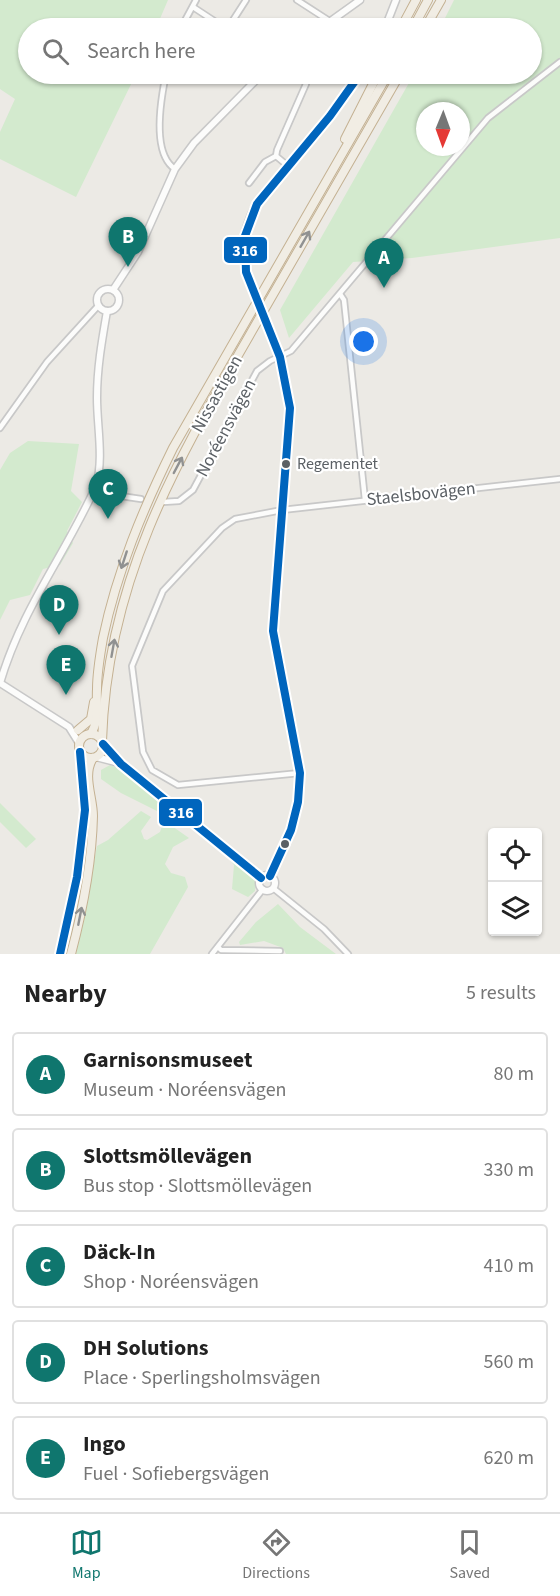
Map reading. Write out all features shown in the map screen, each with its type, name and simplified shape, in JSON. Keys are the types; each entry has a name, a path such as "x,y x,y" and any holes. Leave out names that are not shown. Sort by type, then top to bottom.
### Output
{"highway":[{"path":"406,18 416,0"},
{"path":"418,18 428,0"},
{"path":"431,18 441,0"},
{"path":"332,171 373,84"},
{"path":"332,171 382,84"},
{"name":"Nissastigen","path":"103,743 110,662 120,613 137,553 154,511 216,394 394,84"},
{"name":"Nissastigen","path":"90,734 98,717 97,692 103,638 131,539 153,489 332,171"},
{"path":"78,730 91,719 97,692"},
{"path":"60,954 77,877 84,820 85,797 80,747 90,734 103,743 102,752 94,758 87,771 93,807 91,849 71,954"},
{"path":"80,747 86,757 94,758"}],"street":[{"path":"187,18 196,0"},
{"path":"233,18 246,0"},
{"path":"336,18 360,0"},
{"path":"389,18 396,0"},
{"path":"301,1 325,18"},
{"path":"193,7 210,18"},
{"name":"Noréensvägen","path":"542,77 560,63"},
{"path":"164,84 160,136 165,160 175,169"},
{"path":"113,290 138,252 175,169 194,143 252,84"},
{"path":"249,183 265,162 276,156 289,119 306,84"},
{"path":"270,876 285,844 298,802 300,773 273,631 290,408 280,357 250,284 244,258 247,223 257,204 330,116 353,84"},
{"name":"Noréensvägen","path":"163,501 179,501 192,490 253,377 263,365 291,351 488,118 533,84"},
{"path":"276,156 288,166"},
{"path":"90,734 69,728 0,683 16,636 36,593 94,492 100,470 97,397 99,356 107,311 118,304 118,296 113,290 106,289 99,292 96,299 98,306 107,311"},
{"path":"340,294 344,300 365,500"},
{"path":"0,428 47,363 98,306"},
{"name":"Staelsbovägen","path":"300,773 178,785 152,770 143,752 132,666 163,591 222,528 235,519 282,510 560,478"},
{"path":"94,492 141,499"},
{"path":"69,728 80,747"},
{"path":"103,743 121,764 261,878"},
{"path":"94,758 121,764"},
{"path":"261,878 270,876"},
{"path":"270,876 274,880 273,888"},
{"path":"261,878 259,883 263,889"},
{"path":"212,954 263,889 273,888 324,929 348,954"},
{"path":"218,947 242,952 280,951"}],"green space":[{"path":"0,0 168,0 160,18 18,18 18,84 131,84 76,197 0,159 0,132 15,99 0,89"},
{"path":"454,0 560,0 560,238 412,258 353,262 289,338 280,310 408,84 542,84 542,18 445,18"},
{"path":"28,441 79,444 71,491 82,502 67,531 73,543 60,565 43,569 30,595 10,600 0,620 0,470 10,453"},
{"path":"110,765 121,769 178,816 179,822 121,793 101,779 101,770"},
{"path":"0,803 36,839 26,848 0,822"},
{"path":"141,811 151,817 141,831 144,839 147,840 160,832 163,823 169,824 189,838 173,847 165,864 171,873 185,877 188,887 150,954 76,954 97,846 108,840"},
{"path":"226,855 247,871 256,882 255,891 248,897 232,889 234,865"},
{"path":"278,904 300,927 336,954 286,954 283,948 264,941 240,945 239,942 256,922"}],"transit line":[{"name":"316","path":"270,876 291,830 298,802 300,773 273,631 290,408 280,357 246,272 245,236 257,204 330,116 353,84"},
{"name":"316","path":"103,744 121,764 261,878"},
{"name":"316","path":"60,954 77,877 85,810 80,752"}],"place":[{"name":"Slottsmöllevägen","path":"128,267"},
{"name":"Garnisonsmuseet","path":"384,288"},
{"name":"Regementet","path":"286,464"},
{"name":"Däck-In","path":"108,519"},
{"name":"DH Solutions","path":"59,635"},
{"name":"Ingo","path":"66,695"}]}
